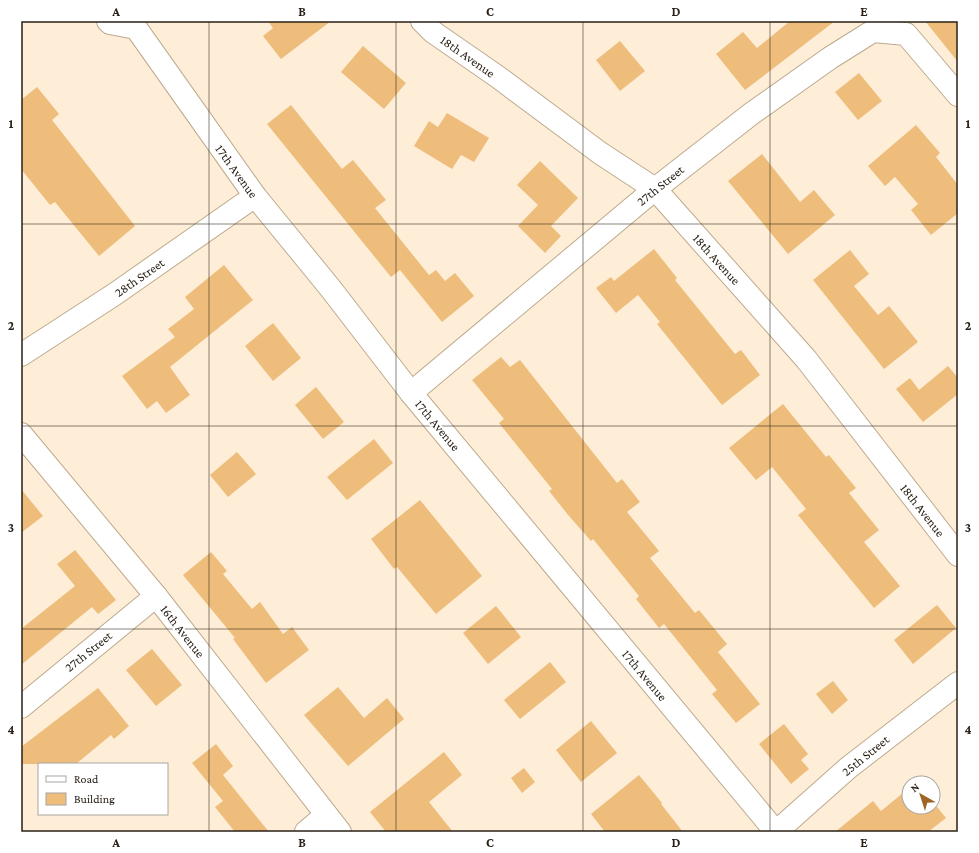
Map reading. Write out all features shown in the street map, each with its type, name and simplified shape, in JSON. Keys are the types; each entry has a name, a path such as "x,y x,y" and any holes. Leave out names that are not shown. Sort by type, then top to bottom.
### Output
{"street":[{"name":"17th Avenue","path":"108,21 110,23 135,25 255,196 331,289 411,392 776,832"},
{"name":"18th Avenue","path":"422,21 433,32 498,77 600,153 655,189 806,359 958,555"},
{"name":"27th Street","path":"411,392 655,189 757,110 830,58 873,31 906,34 958,95"},
{"name":"28th Street","path":"21,355 115,294 255,196"},
{"name":"16th Avenue","path":"21,434 156,596 340,832"},
{"name":"27th Street","path":"21,707 156,596"},
{"name":"25th Street","path":"776,832 848,768 958,683"},
{"path":"306,832 326,815"}],"building":[{"path":"268,21 331,21 281,59 263,36 273,28"},
{"path":"790,21 835,21 745,90 716,54 743,32 757,48"},
{"path":"925,21 958,21 958,62"},
{"path":"620,41 645,71 620,91 596,60"},
{"path":"363,46 406,83 384,109 341,72"},
{"path":"859,73 882,101 858,120 835,92"},
{"path":"37,87 59,114 52,120 135,226 99,256 55,202 50,205 21,169 21,100"},
{"path":"291,105 342,169 353,160 386,200 375,208 429,275 436,270 445,281 455,273 474,296 442,322 400,270 391,277 267,124"},
{"path":"447,113 489,138 474,162 461,155 452,169 414,146 429,121 438,127"},
{"path":"916,125 940,153 936,157 958,185 958,213 931,235 911,210 918,204 895,177 885,186 868,166"},
{"path":"762,154 800,202 814,190 835,215 788,254 728,181"},
{"path":"540,161 578,198 551,226 561,236 545,253 518,226 538,205 517,185"},
{"path":"654,249 677,278 675,280 735,354 741,350 760,375 722,405 657,324 660,322 638,295 616,313 596,288 611,277 614,281"},
{"path":"850,250 869,274 854,286 878,315 889,306 918,342 884,369 813,280"},
{"path":"224,265 253,300 170,367 190,395 166,413 157,401 147,409 122,376 175,337 168,329 194,309 185,297"},
{"path":"273,323 301,358 273,381 245,346"},
{"path":"501,357 510,367 520,360 617,483 622,479 640,502 627,512 659,551 650,558 695,613 699,610 727,644 718,652 760,704 736,723 712,694 717,690 664,624 659,628 636,599 639,596 593,539 591,541 569,516 549,491 552,489 499,423 504,419 472,380"},
{"path":"948,366 958,378 958,394 923,422 896,389 910,378 919,390"},
{"path":"316,387 344,422 323,439 295,405"},
{"path":"783,404 826,457 829,455 856,488 849,493 879,530 864,542 900,586 874,608 798,515 806,509 772,467 756,480 729,448"},
{"path":"374,439 393,463 347,500 327,477"},
{"path":"237,452 256,474 228,497 210,475"},
{"path":"21,489 43,516 21,533"},
{"path":"420,500 482,576 436,614 397,567 394,569 371,539"},
{"path":"75,550 116,600 98,614 92,607 21,665 21,629 75,586 57,564"},
{"path":"211,552 227,571 223,574 252,609 260,602 283,634 292,627 309,650 266,683 233,639 235,638 183,575"},
{"path":"937,605 956,628 913,664 894,640"},
{"path":"496,606 521,637 488,664 463,633"},
{"path":"152,649 182,685 156,706 126,670"},
{"path":"550,662 566,682 520,719 504,700"},
{"path":"833,681 848,700 832,714 816,694"},
{"path":"338,687 364,718 387,698 404,719 348,766 304,715"},
{"path":"98,688 129,726 114,739 111,735 77,763 21,764 21,747"},
{"path":"591,721 617,753 581,782 556,750"},
{"path":"784,724 808,754 801,760 809,769 791,784 759,744"},
{"path":"216,744 233,766 223,775 269,832 235,832 215,807 223,801 192,763"},
{"path":"444,752 462,775 429,802 453,832 386,832 370,812"},
{"path":"524,768 535,782 522,793 511,778"},
{"path":"639,775 683,832 605,832 591,814"},
{"path":"901,795 901,815 941,815 941,812 946,818 928,832 835,832 873,801 881,811"}]}
